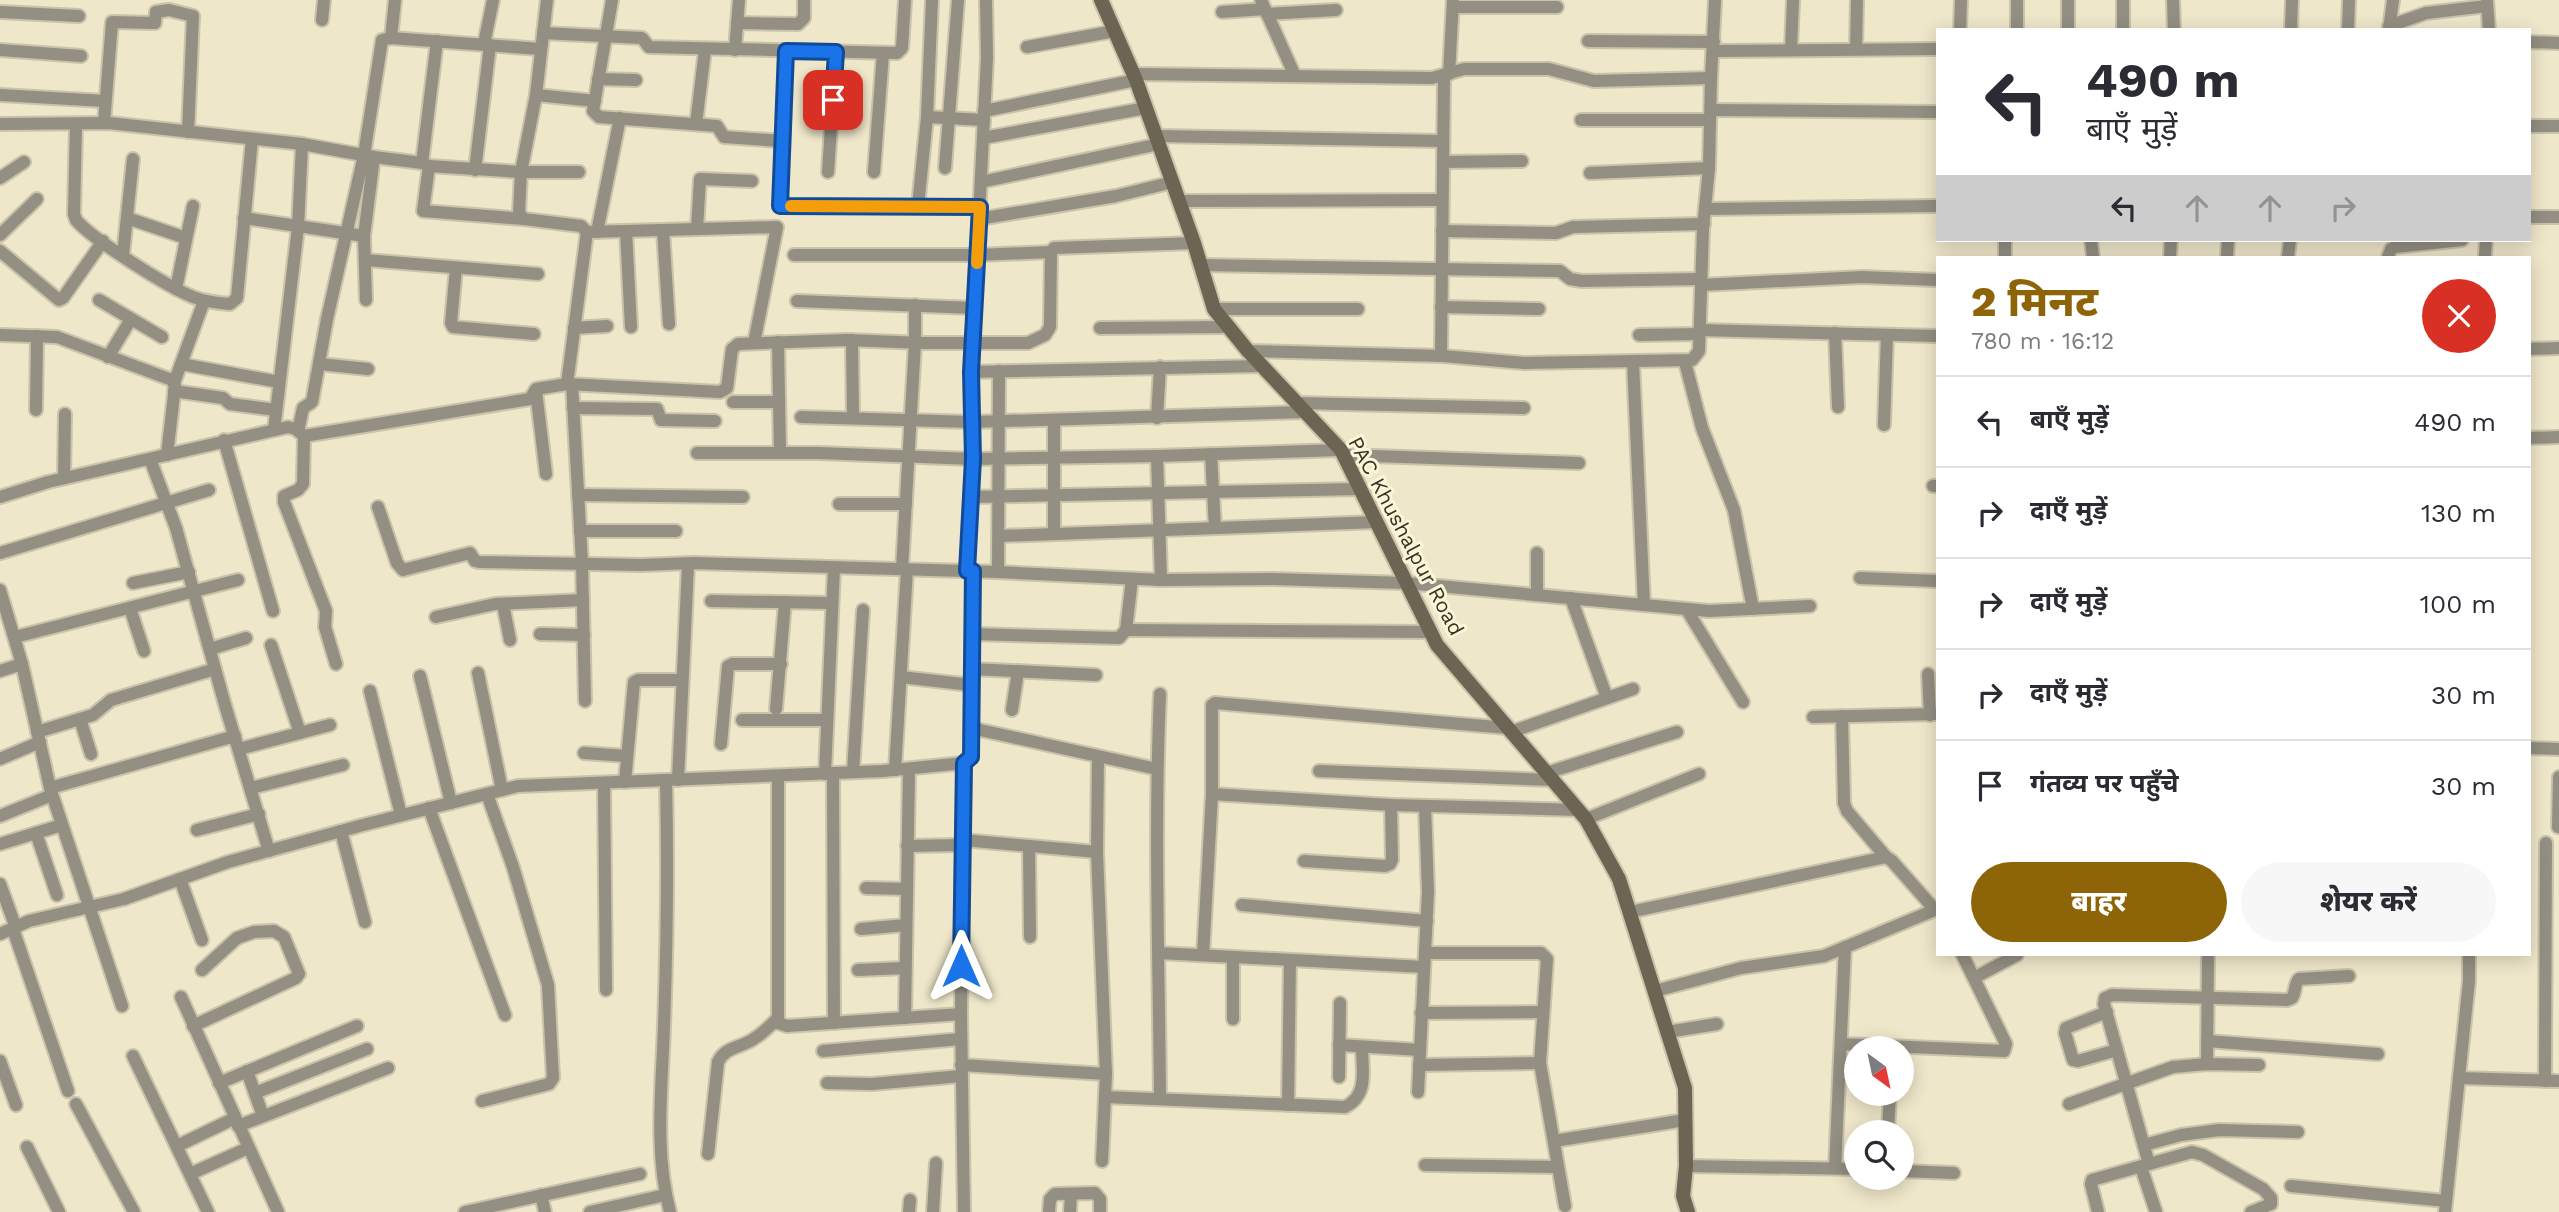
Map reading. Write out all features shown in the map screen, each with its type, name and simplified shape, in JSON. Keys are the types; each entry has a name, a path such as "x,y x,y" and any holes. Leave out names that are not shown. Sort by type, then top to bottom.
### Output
{"main road":[{"name":"PAC Khushalpur Road","path":"1101,0 1135,77 1194,243 1214,309 1248,351 1342,452 1437,645 1582,815 1619,879 1685,1087 1686,1166 1683,1196 1688,1212"}],"street":[{"path":"322,20 324,0"},
{"path":"391,38 395,0"},
{"path":"475,170 493,0"},
{"path":"524,219 519,213 521,173 536,95 547,0"},
{"path":"611,0 595,115 719,127 724,137 782,141"},
{"path":"734,50 740,0"},
{"path":"737,23 798,24 804,18 804,0"},
{"path":"542,33 642,38 649,47 897,53 902,48 905,0"},
{"path":"918,206 927,117 932,0"},
{"path":"945,168 951,118 958,0"},
{"path":"0,934 29,921 124,899 269,850 518,786 895,770 964,763 971,757 971,372 984,116 986,0"},
{"path":"1248,351 1441,356 1524,363 1685,362 1697,356 1707,209 1716,0"},
{"path":"1791,49 1793,0"},
{"path":"1856,49 1857,0"},
{"path":"1960,28 1961,0"},
{"path":"2017,0 2017,28"},
{"path":"2068,0 2068,28"},
{"path":"2123,0 2123,28"},
{"path":"2173,0 2174,28"},
{"path":"2291,28 2292,0"},
{"path":"2348,0 2348,28"},
{"path":"2389,28 2393,0"},
{"path":"1441,356 1443,141 1453,3 1557,7"},
{"path":"2389,28 2426,13 2487,3 2488,28"},
{"path":"104,123 112,22 155,23 156,12 170,5 193,16 188,132"},
{"path":"1264,7 1295,76"},
{"path":"1222,12 1264,7 1336,10"},
{"path":"0,12 79,16"},
{"path":"1027,47 1115,31"},
{"path":"366,300 363,236 381,43 386,38 391,38 540,49"},
{"path":"437,41 423,211 582,226 592,232 776,227"},
{"path":"1588,41 1791,49 1936,49"},
{"path":"2531,42 2559,43"},
{"path":"0,50 81,56"},
{"path":"696,124 705,50"},
{"path":"754,343 780,206 786,51"},
{"path":"828,172 836,52"},
{"path":"874,172 883,53"},
{"path":"927,117 984,116 1135,77 1432,78 1464,69 1549,69 1594,81 1711,78"},
{"path":"598,79 636,80"},
{"path":"0,95 105,101"},
{"path":"536,95 595,101"},
{"path":"983,138 1146,108"},
{"path":"1581,120 1936,112"},
{"path":"585,701 582,563 570,384 574,328 592,232 620,118"},
{"path":"0,124 104,123 302,144 475,170 521,173 579,172"},
{"path":"76,124 74,215 79,223 176,289 204,301 230,303 237,298 252,139"},
{"path":"2531,126 2559,126"},
{"path":"981,182 1158,140 1443,141"},
{"path":"274,430 298,227 302,144"},
{"path":"336,664 325,627 326,611 284,496 298,490 303,484 303,408 312,402 346,235 369,156"},
{"path":"123,255 132,159"},
{"path":"1443,162 1522,161"},
{"path":"0,178 24,162"},
{"path":"1590,173 1709,168"},
{"path":"697,229 700,179 752,181"},
{"path":"780,206 918,206 979,213 1116,196 1173,182"},
{"path":"0,235 37,200"},
{"path":"1179,201 1442,200"},
{"path":"176,289 193,206"},
{"path":"1707,209 1936,206"},
{"path":"2532,217 2559,218"},
{"path":"127,218 186,238"},
{"path":"244,218 363,236"},
{"path":"1442,231 1556,233 1573,227 1704,224"},
{"path":"663,230 669,324"},
{"path":"626,231 631,327"},
{"path":"0,251 59,300 103,241"},
{"path":"2388,256 2395,247 2443,242"},
{"path":"794,256 978,255 1051,251 1059,246 1194,243"},
{"path":"536,389 570,384 720,392 727,388 734,345 754,343 852,340 1028,343 1045,335 1050,327 1051,251"},
{"path":"365,260 538,274"},
{"path":"1201,265 1560,271 1570,279 1582,281 1701,282 1862,277 1936,280"},
{"path":"456,268 451,323 453,327 534,334"},
{"path":"99,300 162,337"},
{"path":"167,455 174,387 204,301"},
{"path":"797,301 974,308"},
{"path":"895,770 915,305"},
{"path":"1441,307 1538,309"},
{"path":"1214,309 1358,309"},
{"path":"108,357 131,319"},
{"path":"574,328 607,326"},
{"path":"1100,328 1227,327"},
{"path":"1639,335 1699,332 1936,336"},
{"path":"1835,333 1838,407"},
{"path":"0,335 57,337 174,387 223,398 230,404 276,410"},
{"path":"1884,425 1886,335"},
{"path":"36,410 37,336"},
{"path":"852,340 853,418"},
{"path":"778,342 780,453"},
{"path":"2531,349 2559,348"},
{"path":"1633,362 1644,605"},
{"path":"1685,362 1702,428 1734,510 1753,609"},
{"path":"181,364 279,382"},
{"path":"319,364 368,369"},
{"path":"971,372 1262,366"},
{"path":"1157,418 1160,368"},
{"path":"998,572 999,371"},
{"path":"0,496 64,478 288,427 301,434 530,399 536,389"},
{"path":"536,389 547,474"},
{"path":"733,402 779,402"},
{"path":"801,417 972,422 1157,418 1301,407 1524,408"},
{"path":"573,408 657,408 661,419 715,421"},
{"path":"64,478 65,414"},
{"path":"1054,420 1054,533"},
{"path":"2531,438 2559,437"},
{"path":"224,440 273,611"},
{"path":"697,453 973,459 1342,452 1579,463"},
{"path":"1211,454 1215,528"},
{"path":"1157,456 1161,580"},
{"path":"150,459 189,572 234,736 269,850"},
{"path":"971,496 1360,489"},
{"path":"0,553 209,490"},
{"path":"578,495 743,497"},
{"path":"839,505 906,504"},
{"path":"378,507 397,563 403,570 470,553 475,561 479,562 905,569 1161,580 1273,579 1406,583 1709,611 1810,606"},
{"path":"1000,536 1377,522"},
{"path":"580,530 676,531"},
{"path":"1537,553 1537,595"},
{"path":"670,1212 665,1195 660,1139 672,780 682,680 688,565"},
{"path":"834,568 827,720 834,1023"},
{"path":"133,583 189,572"},
{"path":"1860,578 1936,581"},
{"path":"972,634 1119,638 1126,630 1132,579"},
{"path":"15,637 238,580"},
{"path":"0,590 22,664 51,792 122,1006"},
{"path":"1571,598 1607,698"},
{"path":"436,617 483,606 583,600"},
{"path":"711,601 832,603"},
{"path":"776,709 785,602"},
{"path":"503,604 510,640"},
{"path":"130,608 144,650"},
{"path":"853,772 863,610"},
{"path":"1687,610 1743,702"},
{"path":"1126,630 1431,632"},
{"path":"540,634 584,635"},
{"path":"210,649 246,638"},
{"path":"271,645 299,733"},
{"path":"0,671 22,664"},
{"path":"721,744 728,666 781,664"},
{"path":"0,759 39,737 97,713 111,700 215,669"},
{"path":"972,669 1096,675"},
{"path":"1012,710 1018,671"},
{"path":"478,673 502,790"},
{"path":"1813,717 1934,715 1928,674"},
{"path":"419,676 451,803"},
{"path":"901,677 971,685"},
{"path":"625,782 634,682 682,680"},
{"path":"1203,955 1212,794 1211,708 1215,703 1510,730 1633,689"},
{"path":"370,691 401,815"},
{"path":"1160,694 1155,858 1160,1099"},
{"path":"1655,991 1741,968 1814,959 1936,909 1847,811 1844,803 1842,716"},
{"path":"80,719 90,754"},
{"path":"742,720 827,720"},
{"path":"239,749 330,725"},
{"path":"971,727 1157,769"},
{"path":"1319,771 1550,777 1677,732"},
{"path":"0,816 51,792 234,736"},
{"path":"2531,748 2559,749"},
{"path":"584,753 627,756"},
{"path":"1098,757 1097,852 1106,1074 1102,1161"},
{"path":"964,763 961,1014 964,1212"},
{"path":"251,788 343,765"},
{"path":"905,1018 909,769"},
{"path":"1212,794 1582,815 1699,774"},
{"path":"778,776 778,1023 787,1026 961,1014"},
{"path":"2558,827 2559,776"},
{"path":"604,783 606,990"},
{"path":"482,1101 549,1084 553,1078 548,985 513,867 487,793"},
{"path":"1304,861 1385,866 1390,864 1391,804"},
{"path":"1418,1092 1427,921 1425,806"},
{"path":"429,808 505,1015"},
{"path":"197,830 259,814"},
{"path":"0,844 62,825"},
{"path":"341,831 365,922"},
{"path":"36,833 57,895"},
{"path":"907,846 962,843 1097,852"},
{"path":"2545,1081 2546,843"},
{"path":"1029,846 1030,937"},
{"path":"1630,912 1886,857"},
{"path":"180,879 202,940"},
{"path":"0,884 68,1091"},
{"path":"866,888 907,889"},
{"path":"1242,905 1427,921"},
{"path":"860,929 906,925"},
{"path":"193,1026 296,978 299,974 284,937 274,931 254,932 237,938 202,970"},
{"path":"1835,1168 1845,947"},
{"path":"1159,953 1424,967"},
{"path":"1425,953 1541,953 1547,959 1539,1063 1565,1206"},
{"path":"1840,1044 2004,1051 2006,1044 1963,956"},
{"path":"1974,978 2015,956"},
{"path":"2207,1064 2208,956"},
{"path":"2291,1186 2446,1207 2469,981 2469,956"},
{"path":"1233,957 1233,1019"},
{"path":"1288,1105 1290,960"},
{"path":"858,970 905,968"},
{"path":"2156,1212 2145,1165 2144,1145 2105,998 2112,995 2207,996 2287,1000 2295,993 2299,979 2349,976"},
{"path":"181,997 278,1212"},
{"path":"1339,1077 1340,1003"},
{"path":"1421,1013 1543,1012"},
{"path":"2107,1012 2066,1028 2071,1056 2078,1061 2117,1050"},
{"path":"708,1154 720,1057 732,1048 752,1040 777,1019"},
{"path":"1667,1032 1717,1024"},
{"path":"219,1083 357,1026"},
{"path":"823,1051 961,1040"},
{"path":"2207,1041 2378,1054"},
{"path":"1339,1045 1420,1050"},
{"path":"1105,1097 1339,1108 1351,1104 1361,1094 1362,1048"},
{"path":"255,1093 367,1049"},
{"path":"133,1056 208,1212"},
{"path":"0,1061 16,1105"},
{"path":"1419,1065 1539,1063"},
{"path":"2069,1104 2173,1067 2207,1064 2259,1065"},
{"path":"177,1146 388,1068"},
{"path":"247,1071 263,1116"},
{"path":"827,1083 872,1084 962,1077 1106,1074"},
{"path":"2459,1078 2559,1081"},
{"path":"76,1104 131,1211"},
{"path":"1554,1141 1685,1120"},
{"path":"2144,1145 2181,1135 2219,1130 2298,1132"},
{"path":"27,1147 59,1212"},
{"path":"190,1174 248,1148"},
{"path":"2098,1212 2092,1180 2192,1152 2203,1155 2263,1189 2271,1198 2271,1204 2267,1208 2251,1212"},
{"path":"933,1212 936,1163"},
{"path":"1425,1165 1558,1167"},
{"path":"1686,1166 1844,1168"},
{"path":"1914,1171 1954,1173"},
{"path":"465,1212 640,1174"},
{"path":"1070,1212 1071,1194"},
{"path":"1049,1212 1052,1195 1071,1194 1099,1195 1100,1212"},
{"path":"541,1195 545,1212"},
{"path":"590,1212 639,1207 665,1195"}],"slow traffic":[{"path":"791,206 980,207 977,263"}],"route":[{"path":"833,100 836,52 786,51 780,206 980,207 971,372 973,459 967,571 973,571 971,757 964,763 961,966"}]}
